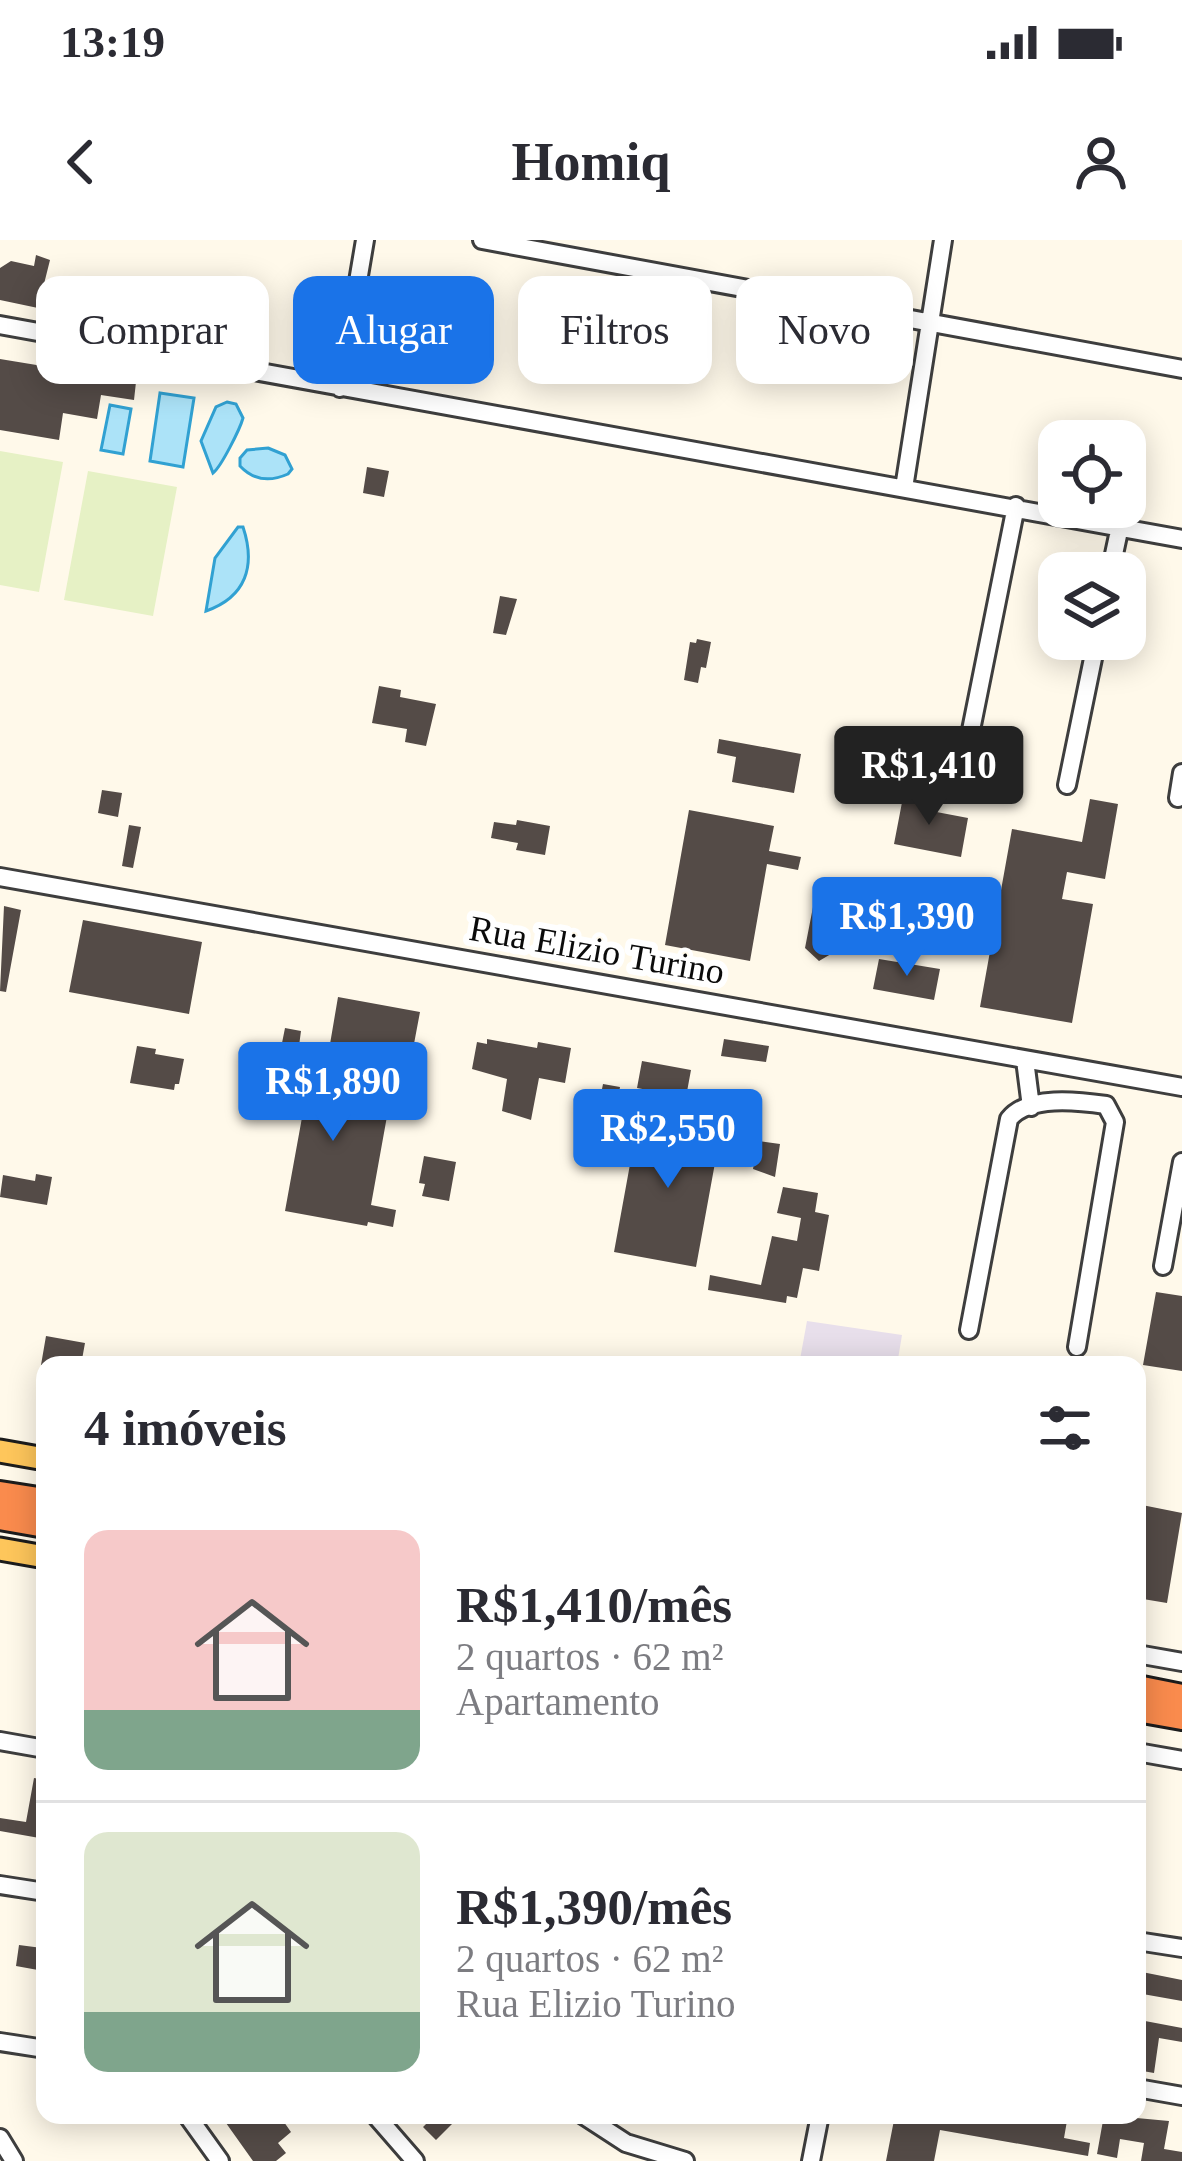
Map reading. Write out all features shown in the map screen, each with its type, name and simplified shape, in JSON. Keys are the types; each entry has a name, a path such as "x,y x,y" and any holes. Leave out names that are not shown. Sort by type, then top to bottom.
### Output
{"highway":[{"path":"0,1494 36,1500"},
{"path":"0,1517 36,1523"},
{"path":"1146,1690 1182,1696"},
{"path":"1146,1711 1182,1717"}],"main road":[{"path":"0,1451 36,1457"},
{"path":"0,1549 36,1555"}],"street":[{"path":"340,388 364,240"},
{"path":"482,240 1182,369"},
{"path":"904,488 943,240"},
{"path":"0,326 1038,510"},
{"path":"964,765 1016,506"},
{"path":"1130,528 1182,538"},
{"path":"1067,785 1093,660"},
{"path":"1178,798 1182,773"},
{"name":"Rua Elizio Turino","path":"0,877 1182,1088"},
{"path":"1025,1060 1031,1107"},
{"path":"970,1330 1013,1112 1072,1100 1106,1105 1114,1114 1077,1347"},
{"path":"1163,1266 1182,1162"},
{"path":"1146,1656 1182,1662"},
{"path":"0,1741 36,1747"},
{"path":"1146,1754 1182,1760"},
{"path":"0,1885 36,1891"},
{"path":"1146,1942 1182,1948"},
{"path":"0,2042 36,2048"},
{"path":"1146,2090 1182,2096"},
{"path":"193,2124 220,2161"},
{"path":"381,2124 405,2158"},
{"path":"597,2124 626,2143 685,2161"},
{"path":"811,2161 818,2124"},
{"path":"0,2138 14,2161"}],"shaded area":[{"path":"807,1321 902,1335 898,1356 801,1356"}],"green space":[{"path":"0,451 63,462 39,592 0,585"},
{"path":"88,471 177,487 153,616 64,600"}],"water":[{"path":"160,393 194,398 183,467 150,461"},
{"path":"236,404 243,418 213,473 201,441 216,407"},
{"path":"110,405 131,409 123,454 101,450"},
{"path":"268,448 285,455 292,469 288,474 262,479 240,466 247,450"},
{"path":"238,527 243,527 247,541 244,578 230,597 206,611 215,558"}],"building":[{"path":"36,255 50,260 46,276 36,276 36,308 0,300 0,268 11,261 34,266"},
{"path":"0,359 36,365 36,384 136,384 134,400 101,395 97,419 63,413 59,440 0,430"},
{"path":"367,467 389,471 384,497 363,493"},
{"path":"500,596 517,599 506,635 493,633"},
{"path":"690,642 711,642 698,683 684,680"},
{"path":"379,686 401,690 400,697 436,704 426,746 405,742 407,729 372,723"},
{"path":"719,739 801,754 794,793 732,782 736,757 717,753"},
{"path":"102,790 122,793 118,817 98,813"},
{"path":"904,792 929,796 926,810 968,818 961,857 894,844"},
{"path":"1090,799 1118,804 1105,879 1067,872 1062,899 1093,904 1072,1023 980,1007 1012,829 1082,842"},
{"path":"689,810 774,826 769,851 801,857 798,870 767,864 750,961 665,945"},
{"path":"517,820 550,826 545,855 516,850 518,843 491,838 494,822 516,825"},
{"path":"129,825 141,827 133,868 122,866"},
{"path":"896,888 917,892 913,913 943,919 948,891 961,894 953,941 888,931"},
{"path":"836,898 851,901 852,908 845,913 861,928 846,952 836,951 819,961 805,948 813,907"},
{"path":"4,906 21,910 6,992 0,991"},
{"path":"83,920 202,942 189,1014 69,992"},
{"path":"879,959 940,969 934,1000 873,989"},
{"path":"338,997 420,1012 410,1065 329,1050"},
{"path":"285,1028 301,1031 295,1076 391,1094 371,1205 396,1210 393,1227 285,1211 303,1112 277,1107 282,1079 275,1078"},
{"path":"487,1039 537,1048 538,1042 571,1048 565,1083 539,1078 531,1120 502,1111 507,1079 472,1069 477,1042 487,1044"},
{"path":"724,1039 769,1046 766,1062 721,1056"},
{"path":"137,1046 184,1059 174,1090 130,1083"},
{"path":"642,1061 691,1070 686,1097 637,1088"},
{"path":"603,1084 620,1087 615,1116 602,1114"},
{"path":"639,1115 721,1130 696,1267 614,1252"},
{"path":"758,1141 780,1144 775,1177 753,1169"},
{"path":"424,1156 456,1162 449,1201 422,1196 425,1184 419,1183"},
{"path":"36,1174 52,1177 47,1205 0,1197 3,1175 35,1181"},
{"path":"783,1187 818,1193 815,1212 829,1215 819,1271 803,1268 797,1298 787,1296 786,1303 708,1290 710,1275 761,1285 772,1236 797,1241 801,1218 777,1213"},
{"path":"1156,1292 1182,1296 1182,1371 1146,1365"},
{"path":"46,1336 85,1343 83,1356 43,1356"},
{"path":"1146,1506 1182,1513 1167,1603 1146,1600"},
{"path":"36,1778 36,1837 0,1831 0,1818 26,1822"},
{"path":"19,1945 36,1947 36,1970 16,1966"},
{"path":"1146,1973 1182,1980 1182,2001 1146,1995"},
{"path":"1146,2021 1182,2028 1182,2042 1159,2038 1154,2073 1146,2072"},
{"path":"1146,2119 1169,2121 1164,2149 1182,2152 1182,2161 1141,2161 1144,2143 1120,2139 1117,2158 1097,2154 1102,2124 1146,2124"},
{"path":"227,2124 285,2124 291,2132 278,2143 286,2153 276,2161 253,2161"},
{"path":"426,2124 452,2124 436,2140 423,2127"},
{"path":"893,2124 1066,2124 1064,2138 1090,2143 1088,2156 940,2130 934,2161 886,2161"}]}
